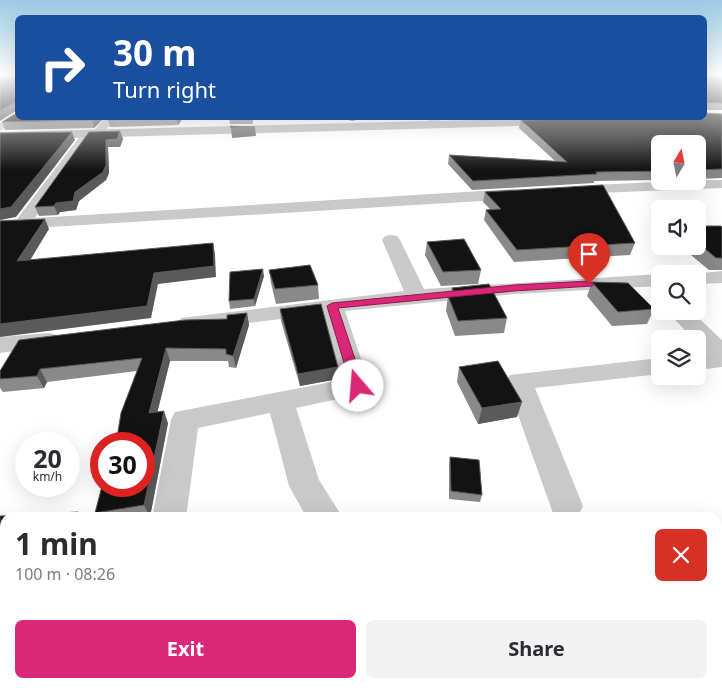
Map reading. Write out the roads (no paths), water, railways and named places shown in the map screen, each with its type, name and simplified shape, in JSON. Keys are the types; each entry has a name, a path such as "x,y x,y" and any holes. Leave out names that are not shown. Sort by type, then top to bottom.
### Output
{"main road":[{"path":"0,136 434,121 570,121"}],"street":[{"path":"0,128 15,117"},
{"path":"22,224 93,133 108,120"},
{"path":"561,191 722,184"},
{"path":"0,225 533,193"},
{"path":"390,240 417,296"},
{"path":"706,278 722,277"},
{"path":"164,326 417,296 514,288 651,285"},
{"path":"171,512 185,420 358,386 332,306"},
{"path":"687,320 722,354"},
{"path":"2,348 66,338"},
{"path":"706,361 722,359"},
{"path":"566,506 519,381 651,367"},
{"path":"281,402 305,486 322,512"}]}
